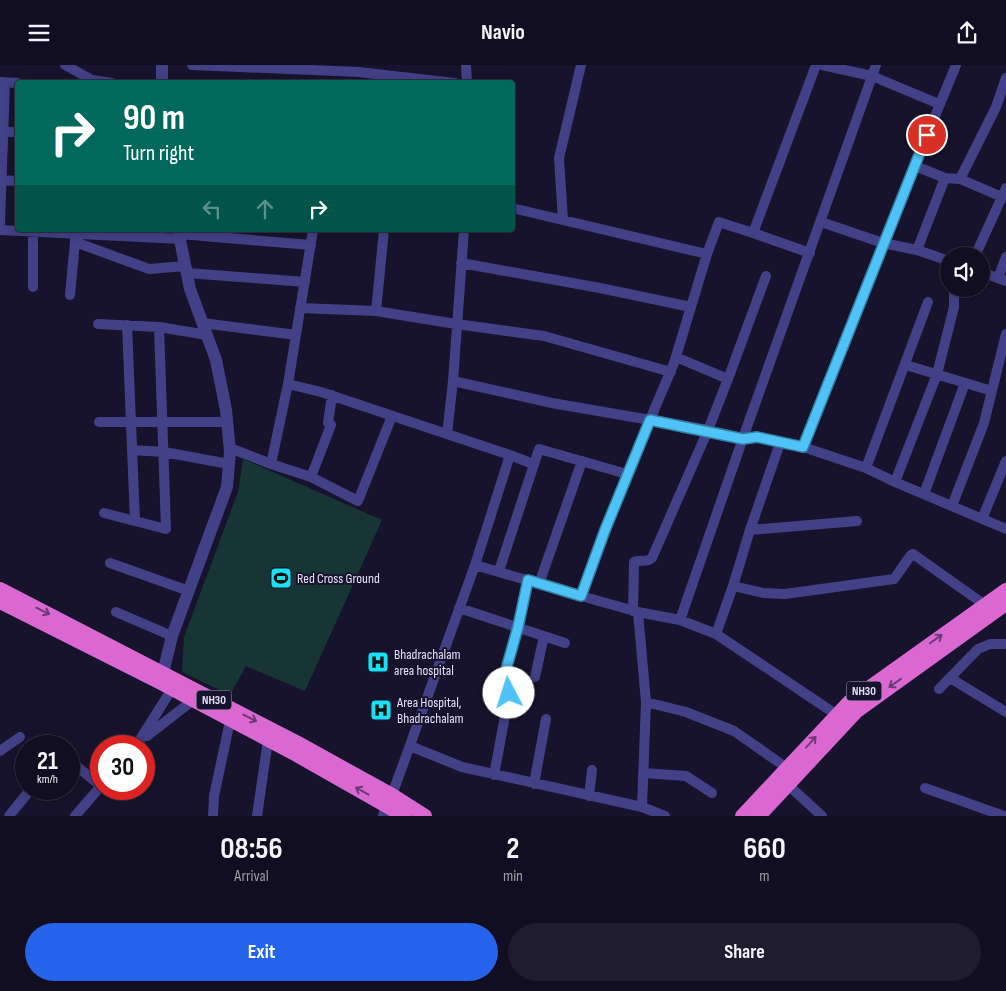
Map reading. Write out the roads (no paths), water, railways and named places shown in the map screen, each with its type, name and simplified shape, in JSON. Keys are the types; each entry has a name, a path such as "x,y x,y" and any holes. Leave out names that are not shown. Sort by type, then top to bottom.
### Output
{"highway":[{"name":"NH30","path":"0,589 195,696 298,743 404,816"},
{"name":"NH30","path":"742,816 849,702 1006,590"},
{"name":"NH30","path":"0,602 161,677"},
{"name":"NH30","path":"759,816 857,711 1006,604"},
{"name":"NH30","path":"195,696 230,721 388,805 425,816"}],"street":[{"path":"65,65 94,80"},
{"path":"162,65 162,80"},
{"path":"192,65 358,73 426,80"},
{"path":"466,65 466,80"},
{"path":"563,220 559,158 581,65"},
{"path":"753,233 816,65"},
{"path":"822,65 872,76 939,104"},
{"path":"680,620 876,65"},
{"path":"803,447 883,243 956,65"},
{"path":"960,179 996,107 1006,78"},
{"path":"0,223 3,82"},
{"path":"2,132 15,133"},
{"path":"915,166 945,178 960,179 1004,193 979,247"},
{"path":"917,250 945,178"},
{"path":"1,180 15,181"},
{"path":"515,209 707,254"},
{"path":"581,596 627,474 671,372 719,221 810,253"},
{"path":"821,222 883,243 917,250 940,258"},
{"path":"0,230 15,231"},
{"path":"33,287 33,232 75,238 149,269 186,270 305,282"},
{"path":"271,464 288,384 313,232"},
{"path":"376,311 384,232"},
{"path":"447,434 453,381 464,232"},
{"path":"75,238 97,233 180,234 311,245"},
{"path":"161,677 172,636 227,487 230,448 216,360 190,289 180,234"},
{"path":"70,295 75,238"},
{"path":"990,275 1002,279 1006,257"},
{"path":"461,263 600,288 691,307"},
{"path":"642,807 646,702 635,611 634,562 649,561 652,558 708,430 766,276"},
{"path":"895,483 937,374 954,307 954,297"},
{"path":"866,468 928,302"},
{"path":"300,308 376,311 544,336 671,372"},
{"path":"98,324 296,335"},
{"path":"127,325 135,521"},
{"path":"104,513 166,529 159,327"},
{"path":"952,506 984,423 1006,334"},
{"path":"676,357 728,379"},
{"path":"906,365 992,391"},
{"path":"453,381 552,403 708,430 743,439 757,437 803,447 866,468 895,483 1006,529"},
{"path":"924,494 966,383"},
{"path":"288,384 332,395 533,464"},
{"path":"311,477 331,425 328,423 332,395"},
{"path":"230,448 311,477 358,501 392,416"},
{"path":"99,421 227,422"},
{"path":"716,634 780,443"},
{"path":"499,571 538,449 627,474"},
{"path":"132,450 164,453 229,464"},
{"path":"388,805 476,565 510,455"},
{"path":"539,584 582,461"},
{"path":"982,519 1006,461"},
{"path":"750,529 857,521"},
{"path":"733,585 763,593 785,594 894,579 913,554 985,605"},
{"path":"110,563 189,591"},
{"path":"476,565 635,611 680,620 716,634 837,715"},
{"path":"494,775 510,689 507,666 528,580"},
{"path":"459,608 565,643"},
{"path":"116,612 172,636"},
{"path":"534,677 544,636"},
{"path":"939,689 978,649 990,644 1006,644"},
{"path":"950,678 1006,712"},
{"path":"144,735 175,685"},
{"path":"149,735 195,696"},
{"path":"646,702 686,712 734,731 787,768"},
{"path":"534,784 546,719"},
{"path":"213,816 214,796 230,721"},
{"path":"0,751 15,740"},
{"path":"257,816 268,740"},
{"path":"410,746 462,767 642,807 665,816"},
{"path":"80,769 90,777"},
{"path":"588,796 592,770"},
{"path":"643,773 686,776 712,793"},
{"path":"788,785 822,816"},
{"path":"925,788 1005,816"},
{"path":"75,816 90,799"},
{"path":"9,816 22,800"}],"place":[{"name":"Red Cross Ground","path":"281,578"},
{"name":"Bhadrachalam area hospital","path":"378,662"},
{"name":"Area Hospital, Bhadrachalam","path":"381,710"}]}
